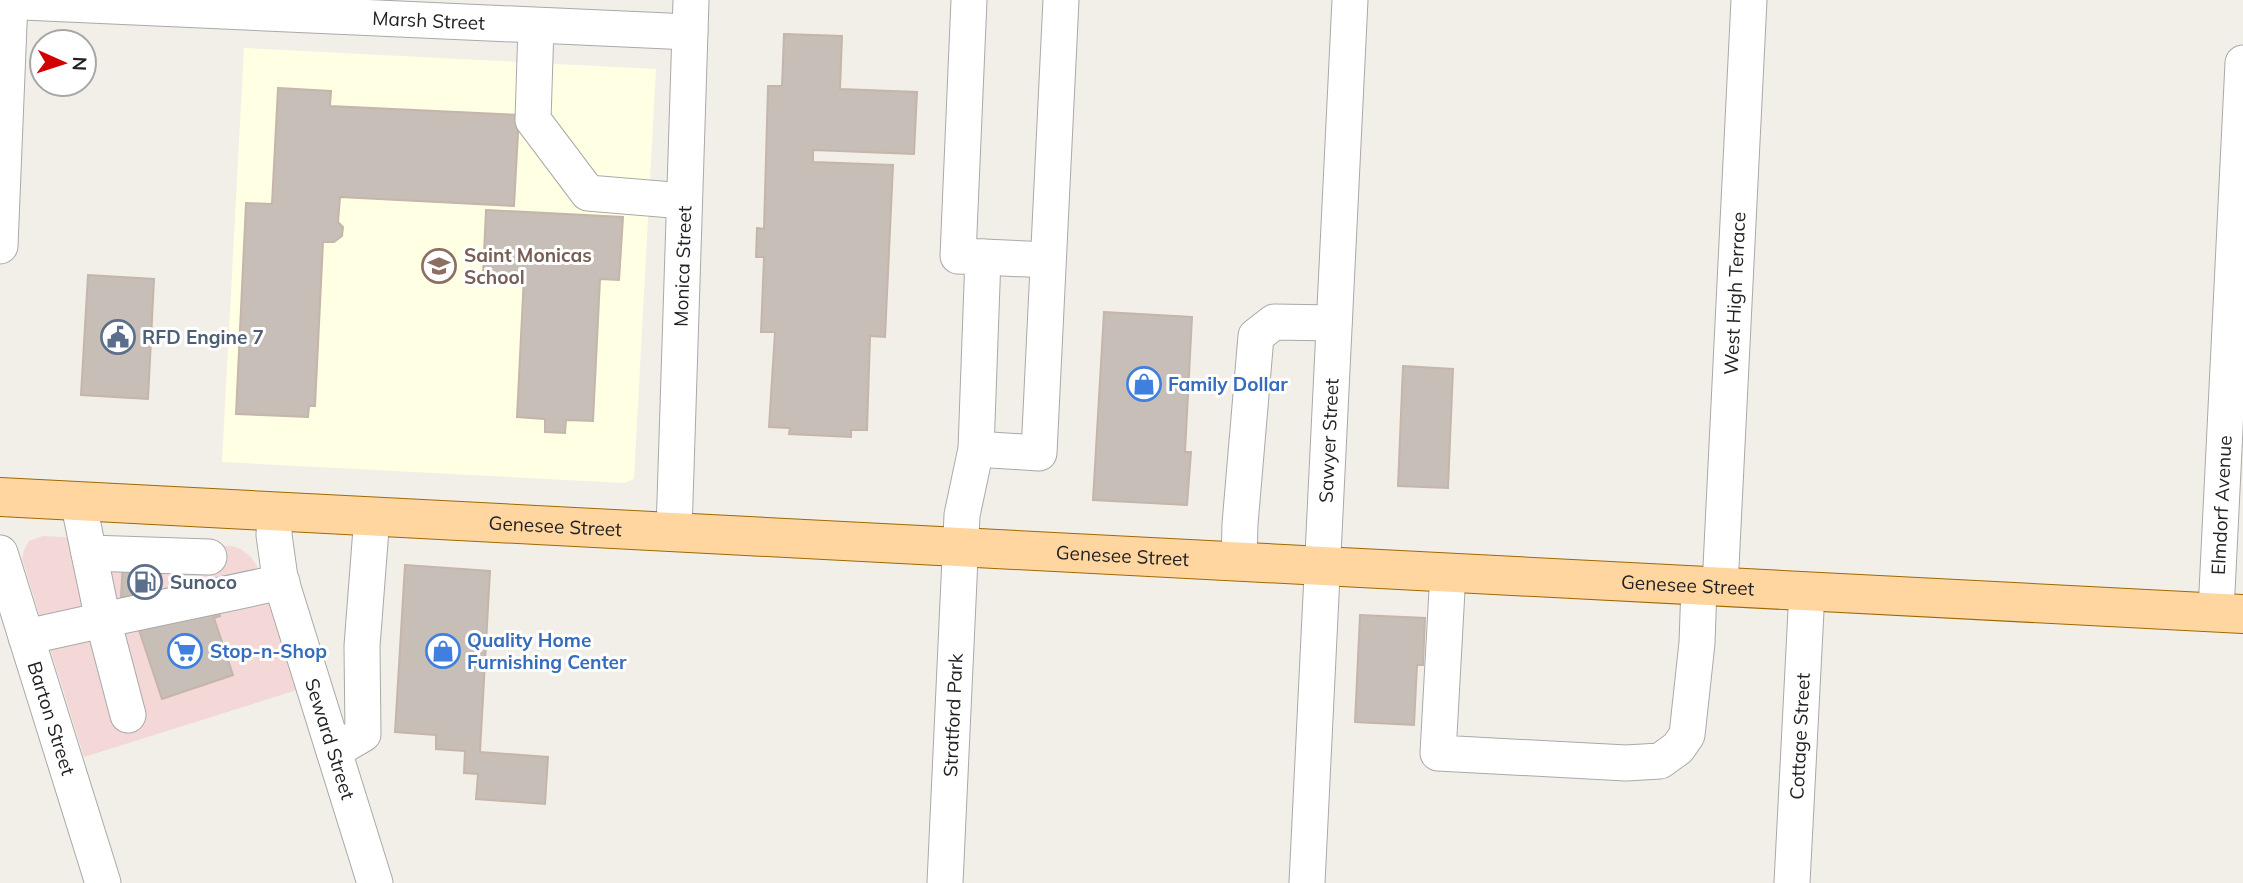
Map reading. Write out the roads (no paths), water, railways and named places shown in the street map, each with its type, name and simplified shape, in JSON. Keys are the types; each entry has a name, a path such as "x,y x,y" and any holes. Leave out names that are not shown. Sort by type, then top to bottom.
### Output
{"main road":[{"name":"Genesee Street","path":"0,497 2230,613"}],"street":[{"path":"968,0 958,256 1048,260"},
{"path":"976,449 1040,453 1061,0"},
{"name":"Sawyer Street","path":"1307,883 1350,0"},
{"name":"West High Terrace","path":"1448,572 1438,753 1626,763 1660,761 1678,748 1687,735 1709,586 1749,0"},
{"path":"0,246 6,1"},
{"name":"Marsh Street","path":"6,1 536,26 690,16"},
{"name":"Monica Street","path":"674,532 690,16"},
{"path":"536,26 533,120 588,193 684,201"},
{"name":"Elmdorf Avenue","path":"2230,613 2243,63"},
{"name":"Stratford Park","path":"945,883 962,515 976,449 983,257"},
{"path":"1239,562 1256,336 1274,322 1334,323"},
{"path":"78,501 103,620 128,715"},
{"path":"204,508 214,597"},
{"name":"Seward Street","path":"275,511 276,557 282,582 375,883"},
{"path":"334,751 362,734 362,646 372,516"},
{"path":"89,553 209,557"},
{"name":"Barton Street","path":"2,566 103,883"},
{"path":"26,637 282,582"},
{"name":"Cottage Street","path":"1791,883 1807,591"},
{"path":"307,664 362,646"}],"place":[{"name":"Saint Monicas School","path":"439,266"},
{"name":"RFD Engine 7","path":"118,337"},
{"name":"Family Dollar","path":"1144,384"},
{"name":"Sunoco","path":"145,582"},
{"name":"Stop-n-Shop","path":"185,651"},
{"name":"Quality Home Furnishing Center","path":"443,651"}]}
